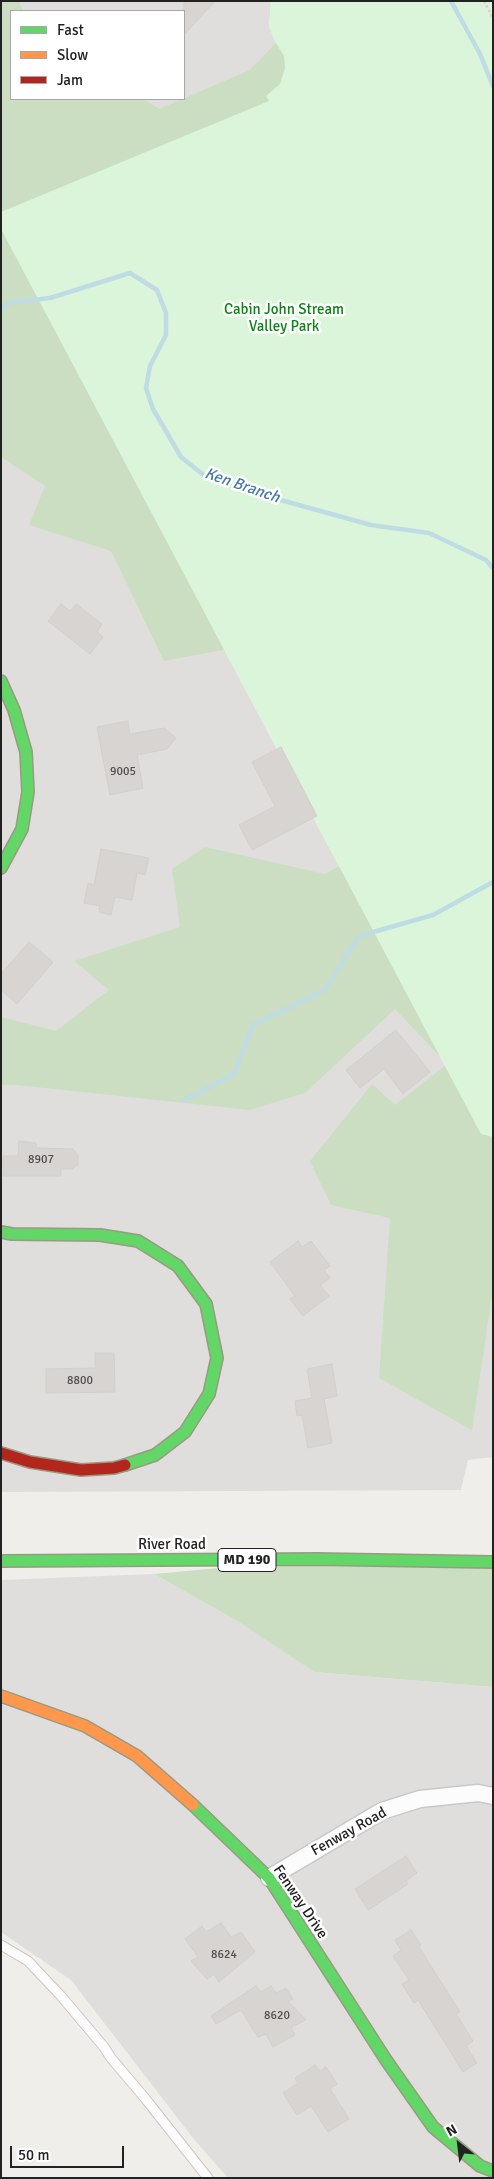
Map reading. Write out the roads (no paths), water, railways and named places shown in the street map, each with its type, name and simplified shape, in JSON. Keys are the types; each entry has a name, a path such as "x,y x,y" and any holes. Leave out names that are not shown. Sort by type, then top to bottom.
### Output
{"street":[{"path":"1,681 14,710 26,752 28,792 22,829 1,868"},
{"path":"1,1232 12,1234 100,1235 138,1241 178,1266 206,1304 217,1358 209,1394 186,1432 155,1455 114,1468 81,1470 30,1462 1,1453"},
{"name":"River Road","path":"1,1561 316,1559 493,1562"},
{"name":"Fenway Drive","path":"1,1696 85,1726 137,1756 215,1824 269,1878 386,2060 433,2127 480,2166 493,2171"},
{"name":"Fenway Road","path":"269,1878 382,1811 420,1799 478,1793 493,1796"}],"lane":[{"path":"1,1945 28,1961 61,1996 208,2178"}],"waterway":[{"path":"451,1 480,54 493,86"},
{"name":"Ken Branch","path":"1,309 8,303 50,298 130,273 157,290 166,313 166,335 150,366 146,388 153,409 181,457 206,477 241,489 371,525 429,533 486,560 493,568"},
{"path":"183,1101 234,1074 253,1025 325,990 359,936 433,915 493,882"}],"park label":[{"name":"Cabin John Stream Valley Park","path":"284,318"}]}
